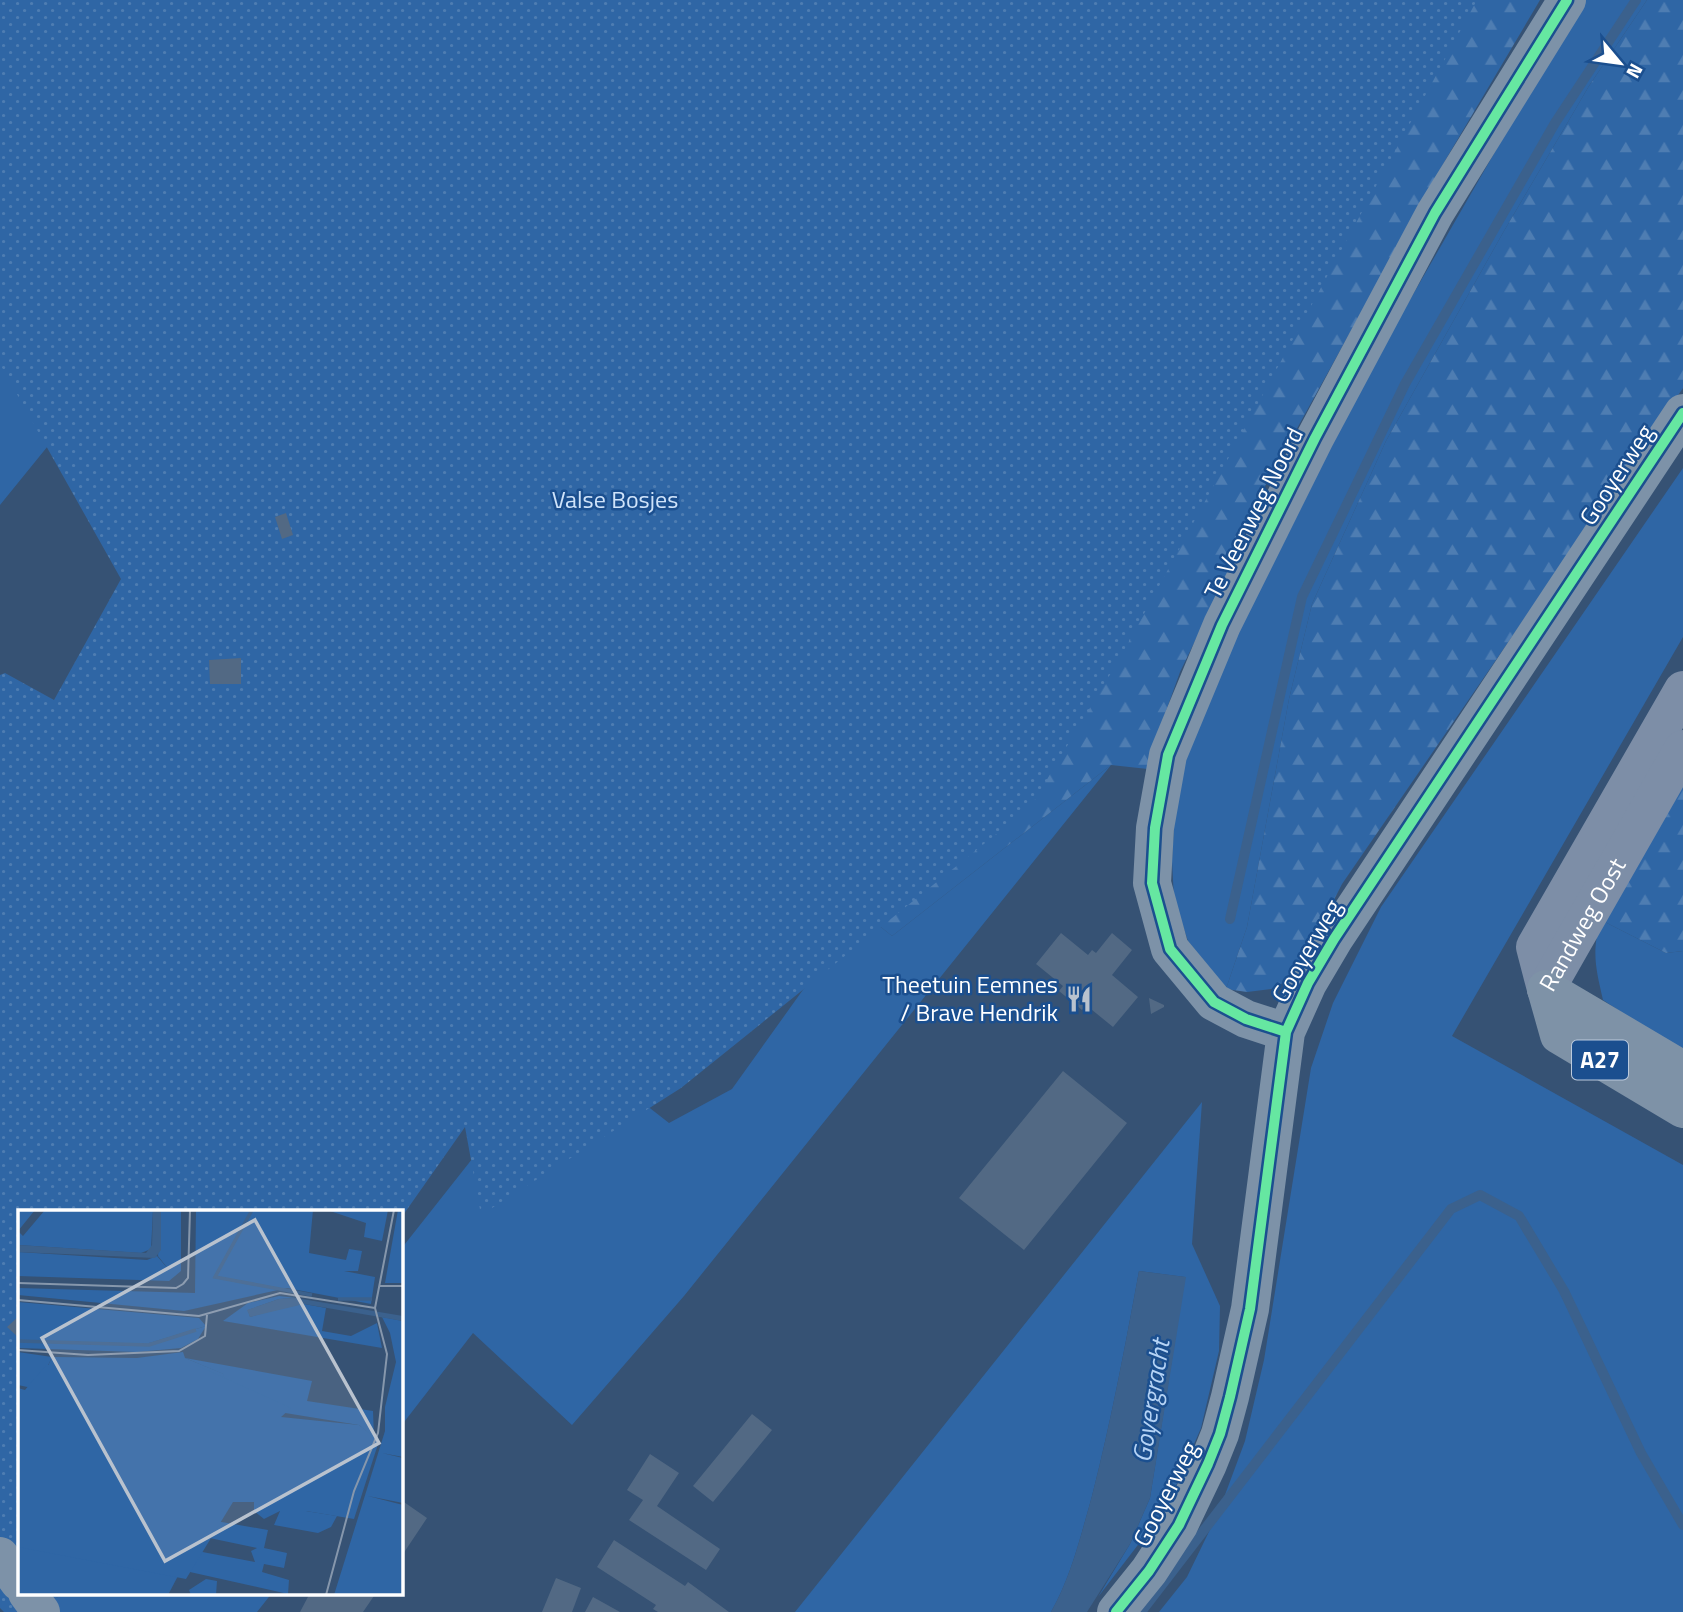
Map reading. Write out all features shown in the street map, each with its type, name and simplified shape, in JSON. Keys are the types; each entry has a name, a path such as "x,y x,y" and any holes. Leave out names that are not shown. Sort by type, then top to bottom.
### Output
{"highway":[{"name":"A27","path":"1546,989 1683,1070"},
{"name":"A27","path":"1546,989 1559,1035 1683,1109"}],"main road":[{"name":"Randweg Oost","path":"1546,989 1535,947 1683,690"},
{"name":"Randweg Oost","path":"1546,989 1683,749"}],"street":[{"name":"Te Veenweg Noord","path":"1286,1032 1245,1019 1214,1002 1170,949 1152,883 1156,828 1168,755 1222,625 1315,438 1435,214 1567,0"},
{"name":"Gooyerweg","path":"1116,1612 1149,1571 1179,1525 1220,1434 1250,1309 1286,1032 1308,983 1334,939 1683,413"},
{"path":"0,1556 18,1581"},
{"path":"28,1594 41,1612"}],"green space":[{"name":"Valse Bosjes","path":"0,0 1477,0 1120,658 1031,806 681,1088 481,1215 465,1127 402,1217 402,1210 18,1210 18,1594 66,1594 21,1612 4,1612 0,1608 0,675 5,673 54,700 121,579 0,364"},
{"path":"1152,0 1354,0 1327,38 1286,86 1060,321 1071,365 1073,393 928,479 892,511 850,559 825,595 803,637 792,688 787,749 800,800 818,847 855,906 892,936 1111,765 684,1296 572,1425 473,1333 402,1425 402,1248 518,1101 541,1023 669,1123 732,1089 820,966 796,950 779,924 734,808 712,778 683,757 637,738 442,971 426,1010 465,1094 358,1210 18,1210 18,1255 0,1278 0,1061 293,714 344,719 427,826 590,698"},
{"path":"1354,0 1540,0 1446,159 1264,488 1224,581 1180,672 1152,750 1148,769 1111,765 892,936 855,906"},
{"path":"1585,0 1647,0 1589,86 1386,441 1312,604 1289,699 1247,927 1226,989 1188,941 1174,899 1172,861 1177,774 1205,697 1281,542 1396,324"},
{"path":"1647,0 1683,0 1683,388 1342,884 1295,977 1271,989 1247,992 1226,989 1247,927 1289,699 1312,604 1386,441 1589,86"},
{"path":"0,322 95,388 0,505"},
{"path":"1683,468 1683,637 1452,1036 1683,1165 1683,1612 1159,1612 1187,1577 1219,1511 1245,1441 1264,1360 1311,1068 1333,1003 1381,907"},
{"path":"1683,778 1683,951 1666,953 1601,920"},
{"path":"1601,920 1666,953 1683,951 1683,1053 1603,1000 1595,951"},
{"path":"1202,1102 1192,1244 1220,1306 1219,1351 1201,1428 1167,1507 1098,1597 1130,1544 1150,1498 1185,1277 1139,1271 1112,1412 1092,1496 1070,1570 1051,1612 795,1612"},
{"path":"66,1594 271,1594 257,1612 55,1612 43,1603"}],"water":[{"name":"Goyergracht","path":"1139,1271 1186,1277 1150,1498 1130,1544 1087,1612 1051,1612 1070,1570 1092,1496 1112,1412"}],"building":[{"path":"286,513 293,535 282,539 275,517"},
{"path":"241,658 241,684 210,684 209,660"},
{"path":"1061,933 1088,955 1092,950 1096,953 1112,933 1132,950 1112,975 1138,997 1113,1027 1086,1005 1082,1010 1059,991 1063,986 1036,964"},
{"path":"1149,998 1164,1005 1164,1007 1151,1014"},
{"path":"1063,1071 1127,1123 1024,1250 959,1198"},
{"path":"18,1317 18,1337 7,1327"},
{"path":"752,1414 772,1430 713,1502 693,1486"},
{"path":"650,1454 679,1473 657,1506 720,1549 706,1570 629,1520 643,1500 627,1490"},
{"path":"402,1501 427,1518 402,1556"},
{"path":"614,1540 685,1586 688,1582 729,1612 658,1612 653,1609 656,1605 597,1567"},
{"path":"556,1578 581,1588 572,1612 542,1612"},
{"path":"309,1594 375,1594 363,1612 300,1612"},
{"path":"593,1597 620,1612 585,1612"}],"waterway":[{"path":"1230,919 1302,597 1405,384 1555,123 1636,0"},
{"path":"1141,1612 1451,1209 1480,1195 1519,1216 1564,1291 1641,1453 1683,1525"}],"cycle path":[{"path":"1286,1032 1246,1019 1214,1002 1170,949 1152,883 1155,828 1168,755 1222,625 1315,438 1435,213 1567,0"},
{"path":"1116,1612 1149,1571 1179,1525 1220,1434 1250,1309 1286,1032 1308,983 1334,939 1683,413"}],"place":[{"name":"Theetuin Eemnes / Brave Hendrik","path":"1079,999"}]}
